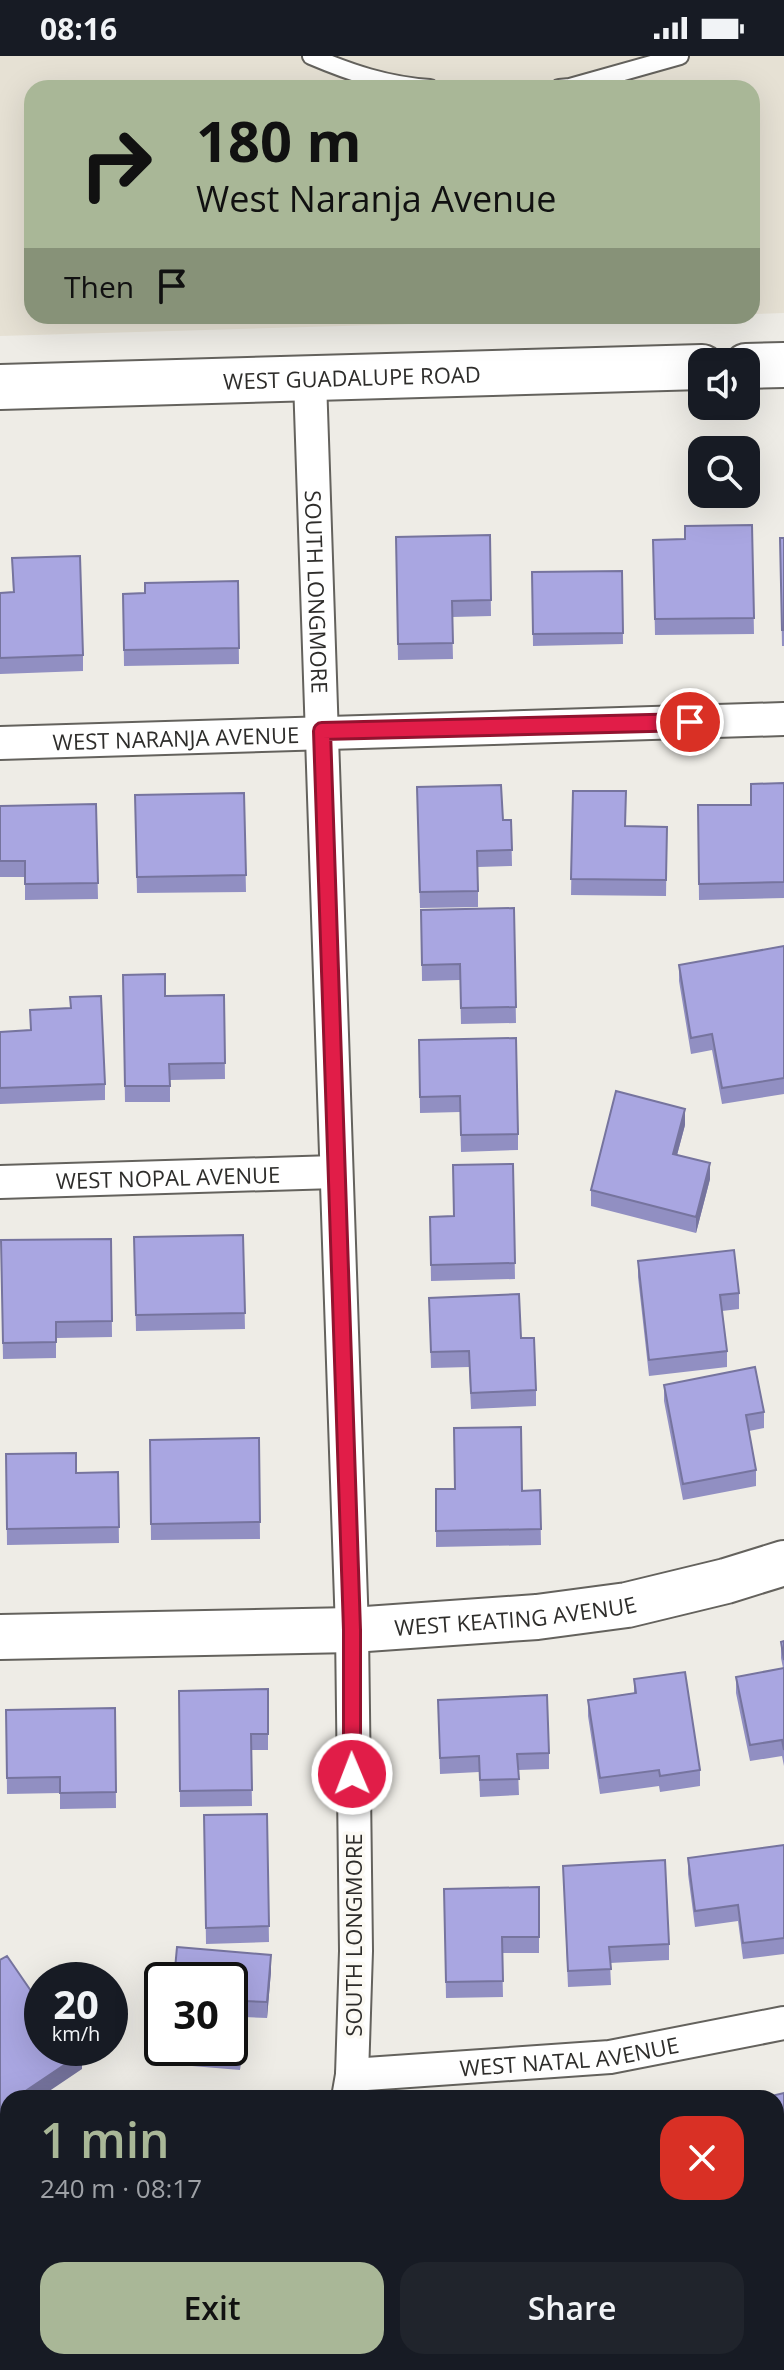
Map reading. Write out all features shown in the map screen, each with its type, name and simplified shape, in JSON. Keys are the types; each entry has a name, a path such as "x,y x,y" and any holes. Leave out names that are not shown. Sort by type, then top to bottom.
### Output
{"street":[{"path":"760,366 784,365"},
{"name":"WEST GUADALUPE ROAD","path":"0,387 688,367"},
{"name":"SOUTH LONGMORE","path":"310,380 352,1630 356,1951 350,2086"},
{"name":"WEST NARANJA AVENUE","path":"0,743 784,719"},
{"name":"WEST NOPAL AVENUE","path":"0,1182 335,1172"},
{"name":"WEST KEATING AVENUE","path":"0,1637 352,1630 537,1617 627,1605 784,1563"},
{"name":"WEST NATAL AVENUE","path":"350,2086 610,2057 784,2023"}],"lane":[{"path":"311,56 375,80"},
{"path":"595,80 680,56"}],"shaded area":[{"path":"0,56 784,56 784,313 760,314 760,80 24,80 24,324 413,324 0,336"}],"building":[{"path":"752,525 754,618 655,619 653,540 685,539 685,526"},
{"path":"490,535 491,600 452,601 453,643 398,644 396,537"},
{"path":"780,538 784,538 784,630 782,630"},
{"path":"80,556 83,655 0,658 0,593 14,592 12,558"},
{"path":"622,571 623,633 533,634 532,572"},
{"path":"238,581 239,648 124,650 123,594 145,593 145,583"},
{"path":"784,783 784,882 699,884 698,805 751,805 751,784"},
{"path":"501,785 503,820 511,820 512,850 477,851 478,891 420,892 417,787"},
{"path":"573,791 626,791 625,826 667,827 666,880 571,879"},
{"path":"244,793 246,875 137,877 135,795"},
{"path":"96,804 98,883 25,884 25,861 0,861 0,806"},
{"path":"514,908 516,1007 461,1008 460,964 422,965 421,910"},
{"path":"784,946 784,1078 722,1088 712,1034 691,1038 679,965"},
{"path":"165,974 165,996 224,995 225,1063 169,1064 170,1086 125,1086 123,975"},
{"path":"101,996 105,1084 0,1088 0,1032 31,1030 30,1010 71,1008 70,997"},
{"path":"516,1038 518,1134 461,1135 460,1096 420,1097 419,1040"},
{"path":"616,1091 685,1109 673,1154 710,1163 696,1217 591,1190"},
{"path":"513,1164 515,1263 431,1265 430,1217 454,1216 453,1165"},
{"path":"243,1235 245,1313 136,1315 134,1237"},
{"path":"111,1239 112,1321 56,1322 56,1342 3,1343 1,1240"},
{"path":"734,1250 739,1293 720,1295 727,1351 649,1360 638,1261"},
{"path":"519,1294 521,1338 534,1338 536,1390 471,1393 469,1351 431,1352 429,1298"},
{"path":"755,1367 764,1412 746,1415 756,1470 683,1484 664,1385"},
{"path":"521,1427 522,1491 540,1490 541,1529 436,1531 436,1489 455,1489 454,1428"},
{"path":"259,1438 260,1522 151,1524 150,1440"},
{"path":"76,1453 76,1473 118,1472 119,1527 7,1529 6,1454"},
{"path":"784,1668 784,1750 782,1740 750,1745 736,1677"},
{"path":"685,1672 700,1770 660,1776 659,1770 600,1778 588,1700 636,1693 634,1679"},
{"path":"268,1689 268,1734 251,1734 252,1790 180,1791 179,1691"},
{"path":"547,1695 549,1753 517,1754 519,1779 480,1780 479,1756 440,1758 438,1700"},
{"path":"115,1708 116,1792 60,1793 60,1777 7,1778 6,1710"},
{"path":"267,1814 269,1926 206,1928 204,1815"},
{"path":"784,1845 784,1938 743,1943 738,1905 695,1911 688,1858"},
{"path":"665,1860 669,1944 609,1947 611,1969 568,1971 563,1866"},
{"path":"539,1887 539,1937 502,1937 503,1981 446,1982 444,1889"},
{"path":"177,1947 271,1955 267,2002 248,2001 248,1962 176,1962"},
{"path":"7,1956 24,1981 24,2066 63,2066 27,2090 0,2090 0,1960"}],"route":[{"path":"352,1774 352,1630 322,731 690,722"}]}
